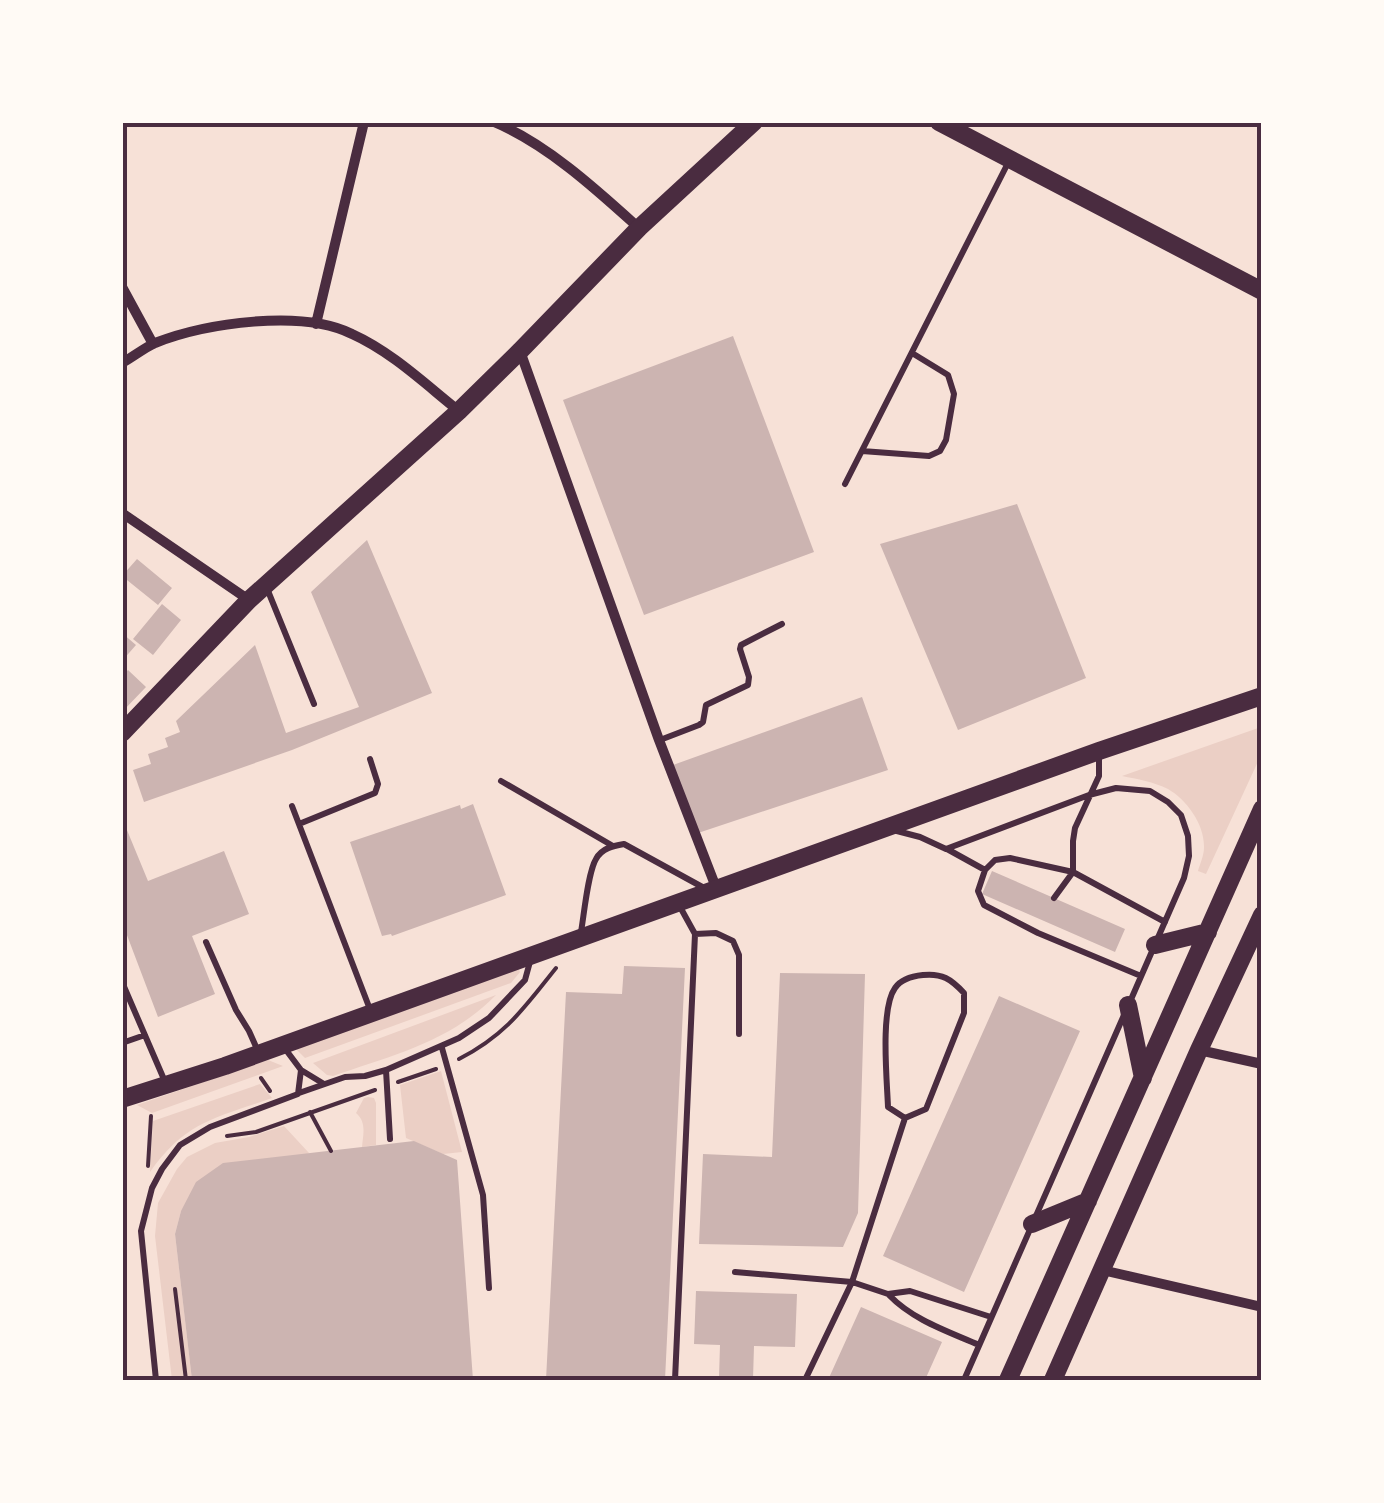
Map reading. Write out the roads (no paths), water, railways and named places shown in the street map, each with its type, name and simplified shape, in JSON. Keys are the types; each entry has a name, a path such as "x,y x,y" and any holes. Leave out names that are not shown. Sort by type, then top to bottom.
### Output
{"main road":[{"path":"122,732 249,600 458,411 639,228 754,122"},
{"path":"939,122 1260,288"},
{"path":"122,1099 282,1046 1261,696"},
{"path":"1008,1380 1262,809"},
{"path":"1053,1380 1262,915"},
{"path":"1154,945 1208,932"},
{"path":"1128,1005 1143,1078"},
{"path":"1032,1224 1088,1201"}],"street":[{"path":"316,324 364,122"},
{"path":"494,122 520,127 639,228"},
{"path":"122,287 152,344"},
{"path":"122,364 152,344 230,324 276,320 316,324 351,332 408,369 458,411"},
{"path":"520,351 714,891"},
{"path":"122,513 249,600"},
{"path":"1199,1050 1262,1064"},
{"path":"1102,1270 1262,1307"}],"lane":[{"path":"845,484 1010,160"},
{"path":"862,452 929,456 940,451 946,440 954,394 948,374 912,353"},
{"path":"266,585 314,704"},
{"path":"658,740 699,725 706,704 748,685 741,645 782,624"},
{"path":"1054,898 1074,872 1072,841 1099,776 1099,751"},
{"path":"299,824 375,794 378,784 370,759"},
{"path":"501,781 613,846"},
{"path":"946,848 1116,788 1150,792 1168,802 1181,815 1189,856 1184,878 964,1380"},
{"path":"292,806 371,1013"},
{"path":"888,829 946,848 984,870"},
{"path":"580,939 594,860 613,846 624,844 714,891"},
{"path":"1141,976 984,905 978,890 984,870 995,860 1010,858 1074,872 1164,922"},
{"path":"675,1380 695,934 678,904"},
{"path":"1038,932 1044,921"},
{"path":"695,934 716,932 733,941 739,955 739,1034"},
{"path":"206,942 258,1054"},
{"path":"156,1380 141,1231 152,1188 180,1145 210,1127 325,1084 386,1070 442,1048 488,1018 526,980 531,956"},
{"path":"805,1380 852,1282 906,1118 926,1108 964,1013 964,993 948,977 910,976 895,988 886,1014 888,1107 906,1118"},
{"path":"122,982 166,1085"},
{"path":"122,1043 145,1034"},
{"path":"282,1046 300,1070 325,1084"},
{"path":"442,1048 483,1196 489,1288"},
{"path":"298,1094 300,1070"},
{"path":"386,1070 390,1139"},
{"path":"734,1272 852,1282 888,1294 910,1291 992,1317"},
{"path":"888,1294 922,1320 979,1345"}]}
